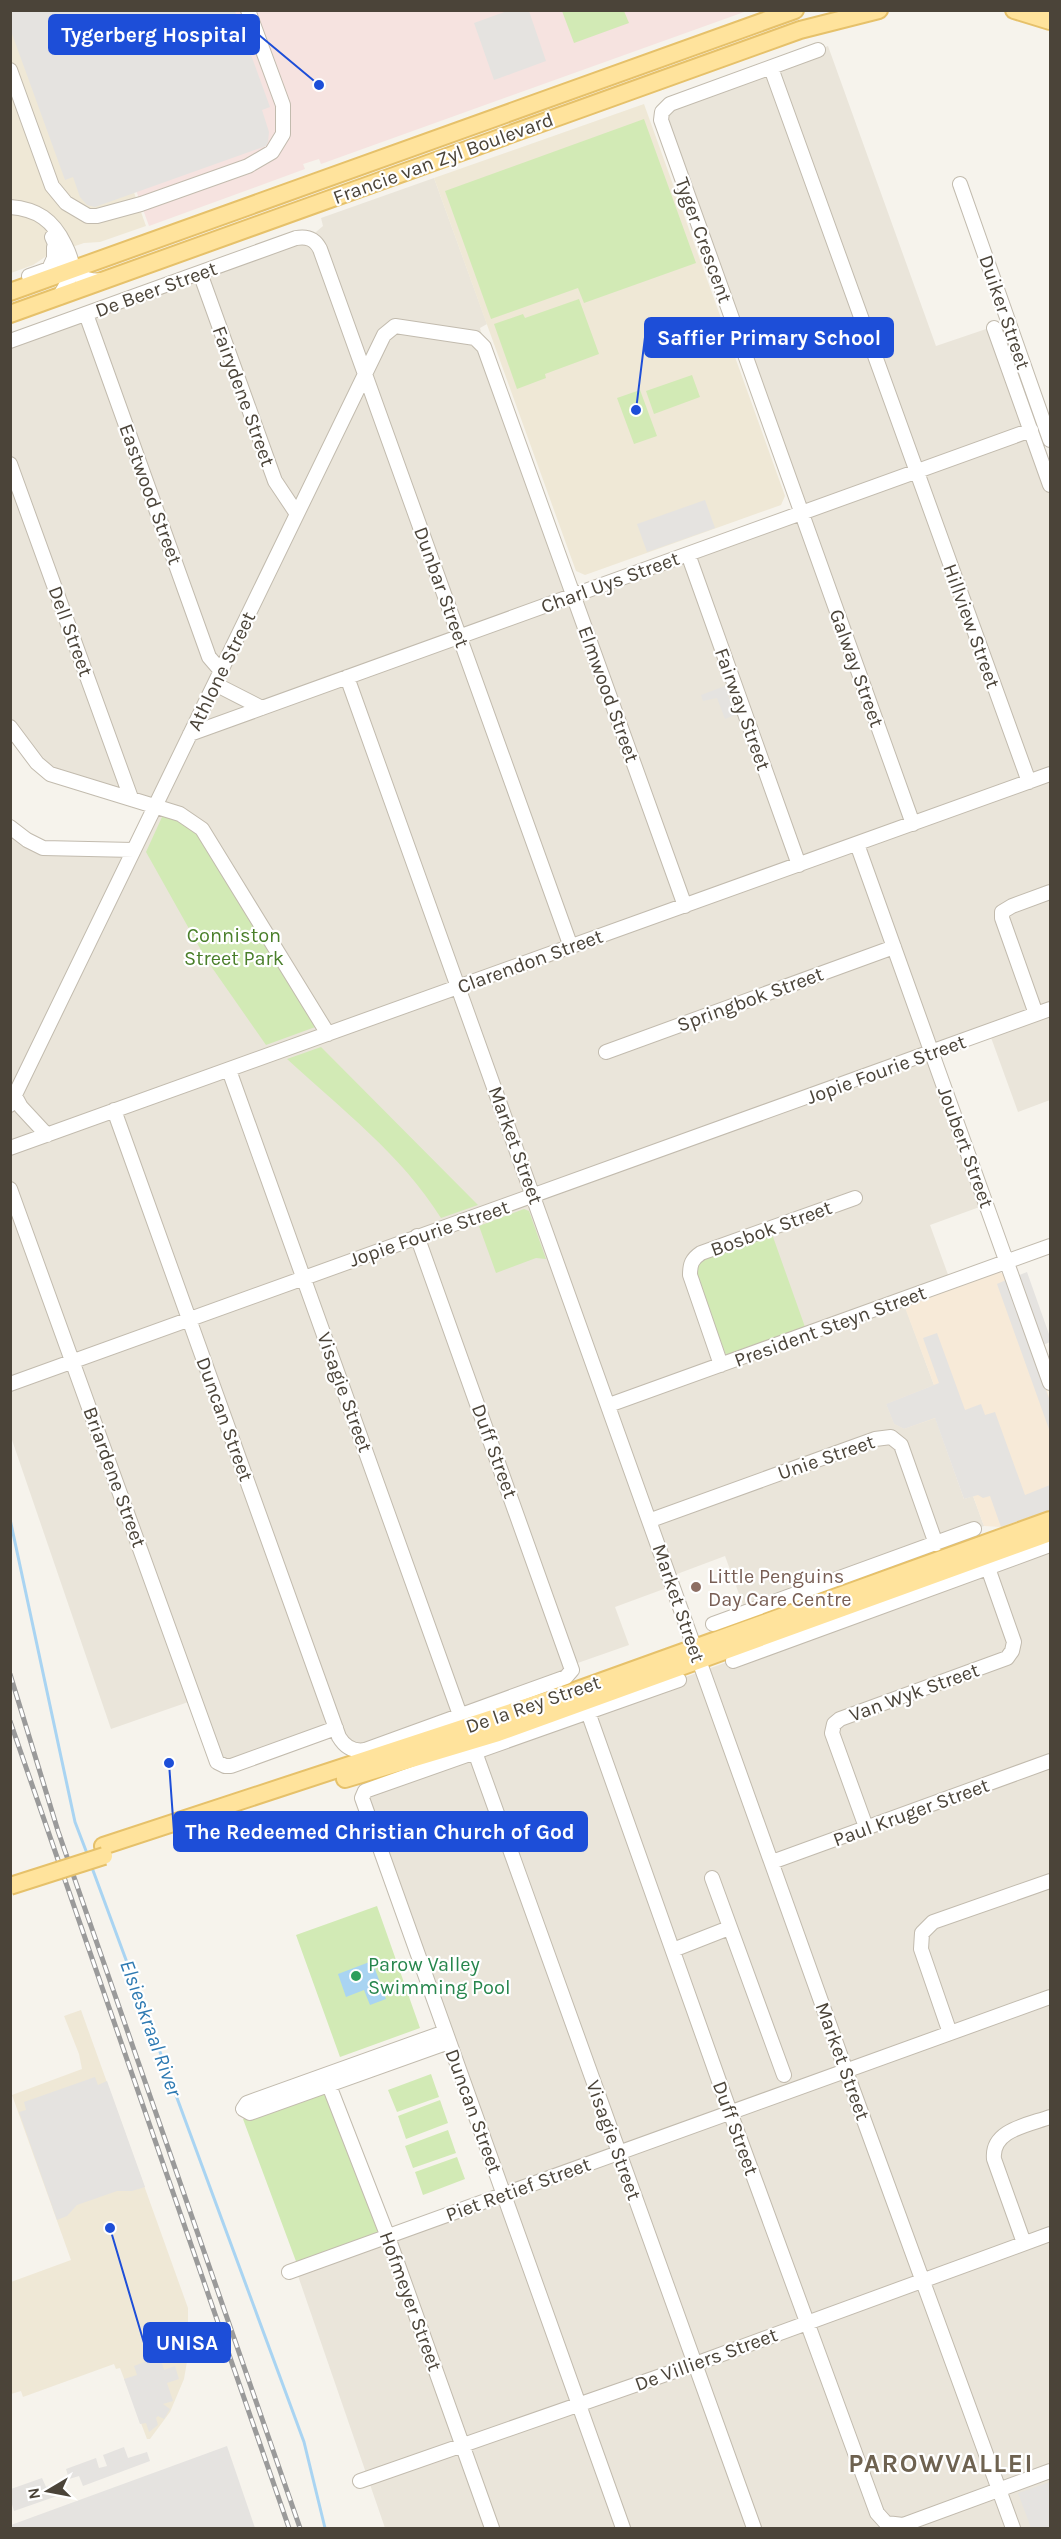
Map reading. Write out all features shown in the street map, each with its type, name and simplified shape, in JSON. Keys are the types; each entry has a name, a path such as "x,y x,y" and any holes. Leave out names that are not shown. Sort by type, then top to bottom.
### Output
{"main road":[{"name":"Francie van Zyl Boulevard","path":"10,292 795,10"},
{"name":"Francie van Zyl Boulevard","path":"10,314 800,30 879,10"},
{"path":"1014,10 1050,21"},
{"path":"1020,11 1050,11"},
{"name":"De la Rey Street","path":"10,1875 104,1851 498,1733 697,1654 1050,1520"},
{"name":"De la Rey Street","path":"697,1654 1050,1533"},
{"name":"De la Rey Street","path":"10,1886 104,1851"}],"street":[{"path":"10,70 52,186 66,203 88,216 103,214 141,204 248,166 272,152 283,134 284,105 249,10"},
{"name":"Tyger Crescent","path":"802,512 661,120 664,108 670,104 818,50"},
{"path":"771,68 916,471"},
{"name":"Duiker Street","path":"960,184 1050,440"},
{"path":"10,201 22,200 57,218 78,254 98,262"},
{"path":"10,207 26,208 50,221 69,254 72,264 71,271 59,297"},
{"path":"10,216 38,221 48,231 55,242 59,257 71,271 95,282 104,280"},
{"name":"De Beer Street","path":"10,341 302,237"},
{"name":"Dunbar Street","path":"302,237 312,240 320,249 571,947"},
{"path":"10,283 49,269 54,258 55,242"},
{"name":"Fairydene Street","path":"200,273 275,481 297,514"},
{"name":"Eastwood Street","path":"86,314 209,657 221,671"},
{"name":"Athlone Street","path":"13,1100 386,332 395,326 475,338 484,347"},
{"path":"994,328 1050,485"},
{"name":"Elmwood Street","path":"484,347 685,906"},
{"name":"Charl Uys Street","path":"190,734 1031,430"},
{"name":"Dell Street","path":"10,464 131,798"},
{"name":"Hillview Street","path":"916,471 1029,782"},
{"name":"Galway Street","path":"802,512 913,824"},
{"name":"Fairway Street","path":"688,554 799,865"},
{"name":"Market Street","path":"347,677 651,1520 846,2071 1013,2529"},
{"path":"214,684 262,708"},
{"path":"10,727 37,763 50,774 186,817 202,829 328,1034"},
{"name":"Clarendon Street","path":"10,1148 1050,774"},
{"path":"10,827 43,848 134,850"},
{"name":"Joubert Street","path":"857,844 1050,1383"},
{"path":"1036,1014 1002,918 1002,912 1050,892"},
{"name":"Springbok Street","path":"606,1052 894,947"},
{"name":"Jopie Fourie Street","path":"10,1383 417,1236 534,1197 1050,1009"},
{"name":"Visagie Street","path":"229,1070 460,1715"},
{"path":"13,1100 47,1135"},
{"name":"Duncan Street","path":"114,1110 336,1728"},
{"name":"Briardene Street","path":"10,1188 216,1760 221,1765 231,1766 336,1728"},
{"name":"Bosbok Street","path":"721,1365 690,1275 693,1258 701,1253 855,1198"},
{"name":"Duff Street","path":"417,1236 572,1667"},
{"name":"President Steyn Street","path":"609,1405 1050,1246"},
{"name":"Unie Street","path":"651,1520 884,1437 896,1440 901,1445 936,1544"},
{"path":"713,1624 936,1544 974,1528"},
{"path":"732,1661 1050,1545"},
{"name":"Van Wyk Street","path":"866,1827 832,1733 834,1724 840,1719 1007,1658 1014,1642 988,1568"},
{"name":"De la Rey Street","path":"336,1728 345,1745 360,1750 566,1677 572,1667"},
{"name":"De la Rey Street","path":"362,1795 365,1791 678,1680"},
{"name":"Duff Street","path":"588,1712 730,2112 877,2513 886,2523 903,2525 998,2489"},
{"name":"Visagie Street","path":"475,1752 754,2529"},
{"name":"Paul Kruger Street","path":"772,1862 1050,1761"},
{"name":"Duncan Street","path":"362,1795 362,1802 623,2529"},
{"path":"712,1878 784,2075"},
{"path":"950,2033 921,1949 920,1938 925,1929 933,1922 1050,1881"},
{"path":"673,1950 729,1928"},
{"name":"Piet Retief Street","path":"290,2272 1050,1997"},
{"path":"327,2080 247,2103 243,2109 250,2113 327,2080 447,2037"},
{"name":"Hofmeyer Street","path":"327,2080 388,2237 492,2529"},
{"path":"1024,2244 994,2159 993,2148 997,2140 1008,2132 1050,2117"},
{"name":"De Villiers Street","path":"360,2481 695,2364 1050,2234"},
{"path":"998,2489 1050,2471"}],"shaded area":[{"path":"11,10 235,11 270,107 262,110 269,132 266,146 95,207 87,205 80,197 73,177 65,180 11,31"},
{"path":"510,10 529,11 546,61 494,80 474,23"},
{"path":"11,11 69,11 146,226 100,242 84,243 48,255 33,265 11,273"},
{"path":"71,11 747,11 321,164 319,159 303,164 305,169 149,226"},
{"path":"828,46 936,346 995,326 1050,482 1050,1100 1018,1112 989,1032 931,1054 985,1205 930,1225 951,1283 903,1301 934,1385 935,1417 964,1499 973,1496 984,1526 746,1613 725,1556 669,1577 672,1586 615,1607 629,1645 572,1665 572,1670 359,1751 336,1729 224,1766 194,1700 111,1729 11,1437 10,827 35,845 133,851 154,807 59,778 11,728 11,340 309,238 323,226 321,218 434,178 487,324 480,328 485,347 574,593 800,512 662,124 670,103"},
{"path":"644,104 785,496 781,505 585,575 576,571 434,178"},
{"path":"705,500 715,528 647,552 637,524"},
{"path":"725,686 735,715 725,719 717,698 703,701 701,695"},
{"path":"998,1271 1007,1276 1050,1399 1050,1510 1001,1527 984,1526 973,1496 964,1499 936,1418 904,1429 894,1424 886,1404 934,1385 904,1305"},
{"path":"1027,1272 1050,1337 1050,1342 1043,1345 1017,1276"},
{"path":"1006,1280 1050,1401 1050,1432 997,1284"},
{"path":"937,1333 965,1410 981,1404 985,1415 995,1412 1025,1495 1050,1485 1050,1510 1001,1527 990,1496 983,1498 978,1495 964,1499 935,1418 904,1429 894,1424 886,1404 939,1383 923,1338"},
{"path":"1050,1546 1050,2528 385,2528 296,2270 505,2195 366,1792"},
{"path":"81,2010 188,2308 188,2356 184,2379 170,2412 150,2439 147,2439 120,2368 116,2369 114,2364 23,2397 21,2391 11,2394 11,2282 71,2260 12,2095 82,2069 79,2054 64,2016"},
{"path":"95,2077 98,2085 107,2081 145,2187 132,2191 117,2191 77,2205 67,2216 57,2220 19,2112 26,2110 24,2102"},
{"path":"160,2356 164,2370 175,2366 179,2379 167,2383 173,2401 163,2404 170,2409 164,2419 158,2416 156,2418 158,2425 149,2432 146,2423 140,2424 124,2379 137,2375 134,2366"},
{"path":"227,2446 255,2528 11,2528 11,2525"},
{"path":"124,2447 128,2458 147,2452 150,2461 83,2486 79,2476 69,2479 66,2469 96,2458 99,2468 107,2466 103,2455"},
{"path":"42,2478 46,2487 56,2483 60,2495 14,2511 11,2489"},
{"path":"1050,2482 1050,2528 1031,2528 1018,2493"}],"green space":[{"path":"562,11 624,11 629,23 574,43"},
{"path":"644,119 696,263 584,303 578,288 491,319 445,191"},
{"path":"579,299 599,354 545,374 546,378 517,389 494,324 523,314 525,318"},
{"path":"692,375 700,397 654,414 646,391"},
{"path":"640,390 657,436 634,444 617,398"},
{"name":"Conniston Street Park","path":"168,816 196,830 318,1026 266,1045 206,959 146,852 162,817"},
{"path":"321,1047 478,1205 441,1218 425,1195 389,1153 287,1059"},
{"path":"524,1209 529,1211 546,1259 536,1258 496,1273 479,1226"},
{"path":"772,1234 805,1327 726,1355 695,1276 697,1263 702,1259"},
{"name":"Parow Valley Swimming Pool","path":"377,1906 420,2028 340,2057 296,1935"},
{"path":"431,2074 439,2097 397,2112 388,2090"},
{"path":"325,2091 381,2234 297,2264 243,2119"},
{"path":"440,2100 448,2123 406,2139 398,2116"},
{"path":"448,2130 456,2153 413,2168 405,2146"},
{"path":"457,2157 465,2179 423,2195 415,2172"}],"water":[{"path":"372,1961 386,1999 370,2005 364,1990 346,1997 338,1974"}],"waterway":[{"name":"Elsieskraal River","path":"10,1519 75,1822 88,1856"},
{"name":"Elsieskraal River","path":"91,1865 304,2442 325,2528"}],"railway":[{"path":"10,1674 58,1831 300,2528"},
{"path":"10,1721 289,2528"}],"place":[{"name":"Tygerberg Hospital","path":"319,85"},
{"name":"Saffier Primary School","path":"636,410"},
{"name":"Little Penguins Day Care Centre","path":"696,1587"},
{"name":"The Redeemed Christian Church of God","path":"169,1763"},
{"name":"Parow Valley Swimming Pool","path":"356,1976"},
{"name":"UNISA","path":"110,2228"}],"district":[{"name":"PAROWVALLEI","path":"941,2463"}]}
